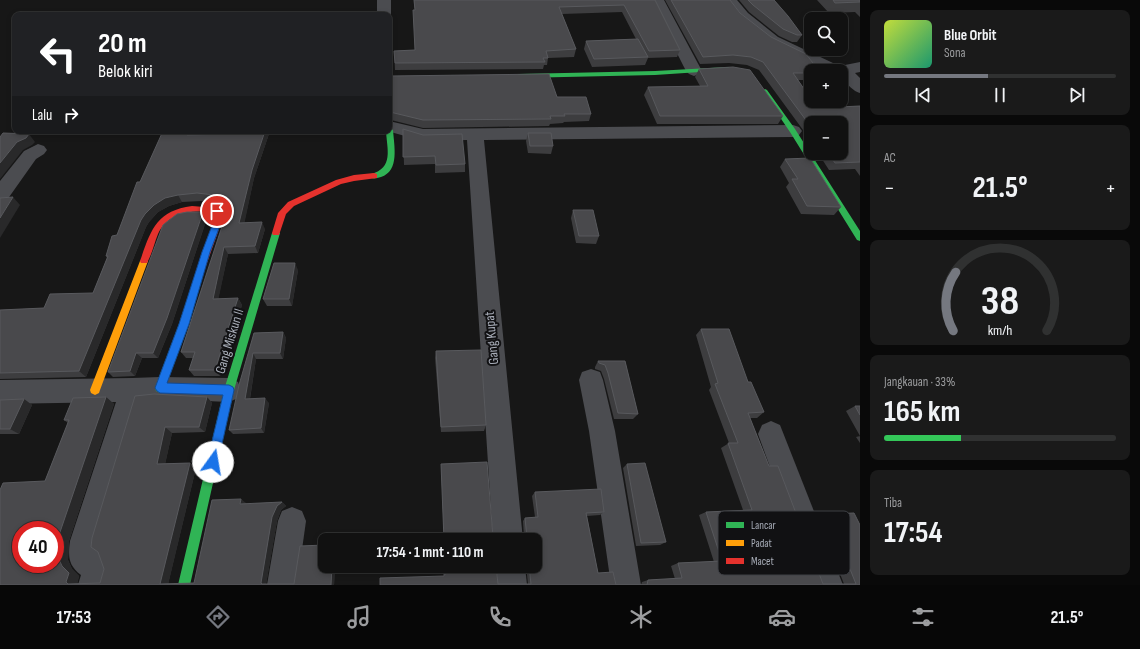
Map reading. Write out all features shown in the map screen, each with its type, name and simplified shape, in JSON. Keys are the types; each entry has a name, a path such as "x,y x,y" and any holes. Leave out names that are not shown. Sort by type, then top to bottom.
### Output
{"street":[{"path":"384,0 384,12"},
{"path":"657,0 694,71"},
{"path":"730,0 743,16 772,40 829,67 853,69 860,88"},
{"path":"512,76 736,70"},
{"path":"757,81 793,131 860,238"},
{"path":"392,127 423,135 793,131"},
{"name":"Gang Miskun II","path":"184,585 229,390 282,213 291,204 339,182 354,178 382,176 388,171 391,162 389,134"},
{"name":"Gang Kupat","path":"475,135 507,533"},
{"path":"0,195 30,155 38,150"},
{"path":"95,390 157,228 166,216 176,211 217,211 220,215 206,252 184,324 160,388"},
{"path":"591,380 600,416 619,549 626,585"},
{"path":"0,392 132,390 160,388 229,390"},
{"path":"93,585 97,572 95,566 87,561 84,556 83,549 132,390"},
{"path":"771,434 800,511"},
{"path":"282,585 292,521"},
{"path":"511,573 512,585"},
{"path":"824,575 828,585"}],"building":[{"path":"414,0 655,0 680,50 649,51 624,5 559,7 576,49 546,51 548,58 543,58 545,62 395,63 394,51 415,50"},
{"path":"671,0 730,0 740,13 771,37 804,53 804,56 808,56 814,64 804,64 804,73 793,73 804,89 804,108 848,108 848,107 860,106 860,162 835,163 833,160 848,160 848,116 804,116 804,118 763,62 751,57 733,55 703,57"},
{"path":"748,0 774,0 802,35 797,35 783,29"},
{"path":"833,0 860,0 860,2 835,3"},
{"path":"638,39 648,57 594,59 586,41"},
{"path":"733,67 750,70 783,116 660,116 648,87 708,86 699,69"},
{"path":"549,74 557,97 586,97 591,114 564,114 565,116 550,116 551,119 423,120 392,112 392,76"},
{"path":"403,129 423,135 462,134 465,164 436,165 435,156 403,157"},
{"path":"3,133 29,134 26,138 17,142 0,163 0,137"},
{"path":"528,133 551,133 553,146 530,146"},
{"path":"162,134 264,134 252,170 239,223 262,222 255,246 224,247 213,299 238,298 215,370 189,370 195,352 181,352 228,208 224,201 214,195 197,193 165,198 154,205 141,220 79,371 0,373 0,310 44,308 50,294 93,293 108,256 106,256 112,236 117,235 137,182 140,182"},
{"path":"804,158 804,160 811,160 841,207 807,206 792,179 798,179 785,159"},
{"path":"13,197 0,218 0,198"},
{"path":"573,210 593,210 599,236 579,236"},
{"path":"187,212 203,212 167,318 153,353 136,353 130,371 108,372 163,225 177,214"},
{"path":"274,263 295,263 289,299 263,299"},
{"path":"701,329 729,329 748,382 751,382 764,412 748,413 769,466 778,466 795,511 729,511 752,510 728,443 738,443 715,384 718,383"},
{"path":"283,332 280,353 253,353 245,399 265,398 261,428 229,430 239,385 254,333"},
{"path":"481,350 486,425 441,427 436,351"},
{"path":"598,361 625,361 638,414 618,413 605,365 599,363"},
{"path":"154,394 207,397 199,427 165,427 157,464 190,463 160,584 194,583 212,500 241,499 240,504 282,502 277,506 272,517 262,584 294,584 300,546 318,545 318,573 332,573 331,585 0,585 0,490 3,483 45,481 69,420 64,420 73,398 106,397 64,521 12,521 12,573 64,573 64,568 69,573 66,582 68,584 100,583 104,569 98,552 91,547 92,538 135,396"},
{"path":"24,399 10,429 0,429 0,400"},
{"path":"855,406 860,406 860,415"},
{"path":"487,462 493,533 444,533 441,464"},
{"path":"645,463 666,542 641,543 627,464"},
{"path":"601,489 604,512 586,513 598,573 613,572 616,585 380,585 380,578 444,576 446,573 497,573 498,584 531,584 530,573 542,573 542,533 526,533 525,518 538,517 535,492"},
{"path":"718,511 718,549 706,512"},
{"path":"850,513 854,513 860,525 860,585 647,585 648,580 682,578 678,563 718,561 718,575 820,575 823,584 856,584 850,569"}],"traffic: fast":[{"path":"519,76 655,73 728,69"},
{"path":"765,91 793,131 860,238"},
{"path":"374,176 382,174 390,165 391,152 389,134"},
{"path":"184,585 229,390 276,233"},
{"path":"160,388 184,324 199,275"}],"traffic: slow":[{"path":"95,390 144,261"}],"traffic: jam":[{"path":"276,233 282,213 291,204 339,182 354,178 374,176"},
{"path":"144,261 157,228 168,216 184,210 192,209 209,209 217,211 220,215 199,275"}],"route":[{"path":"213,462 229,390 160,388 184,324 206,252 220,215 217,211"}]}
